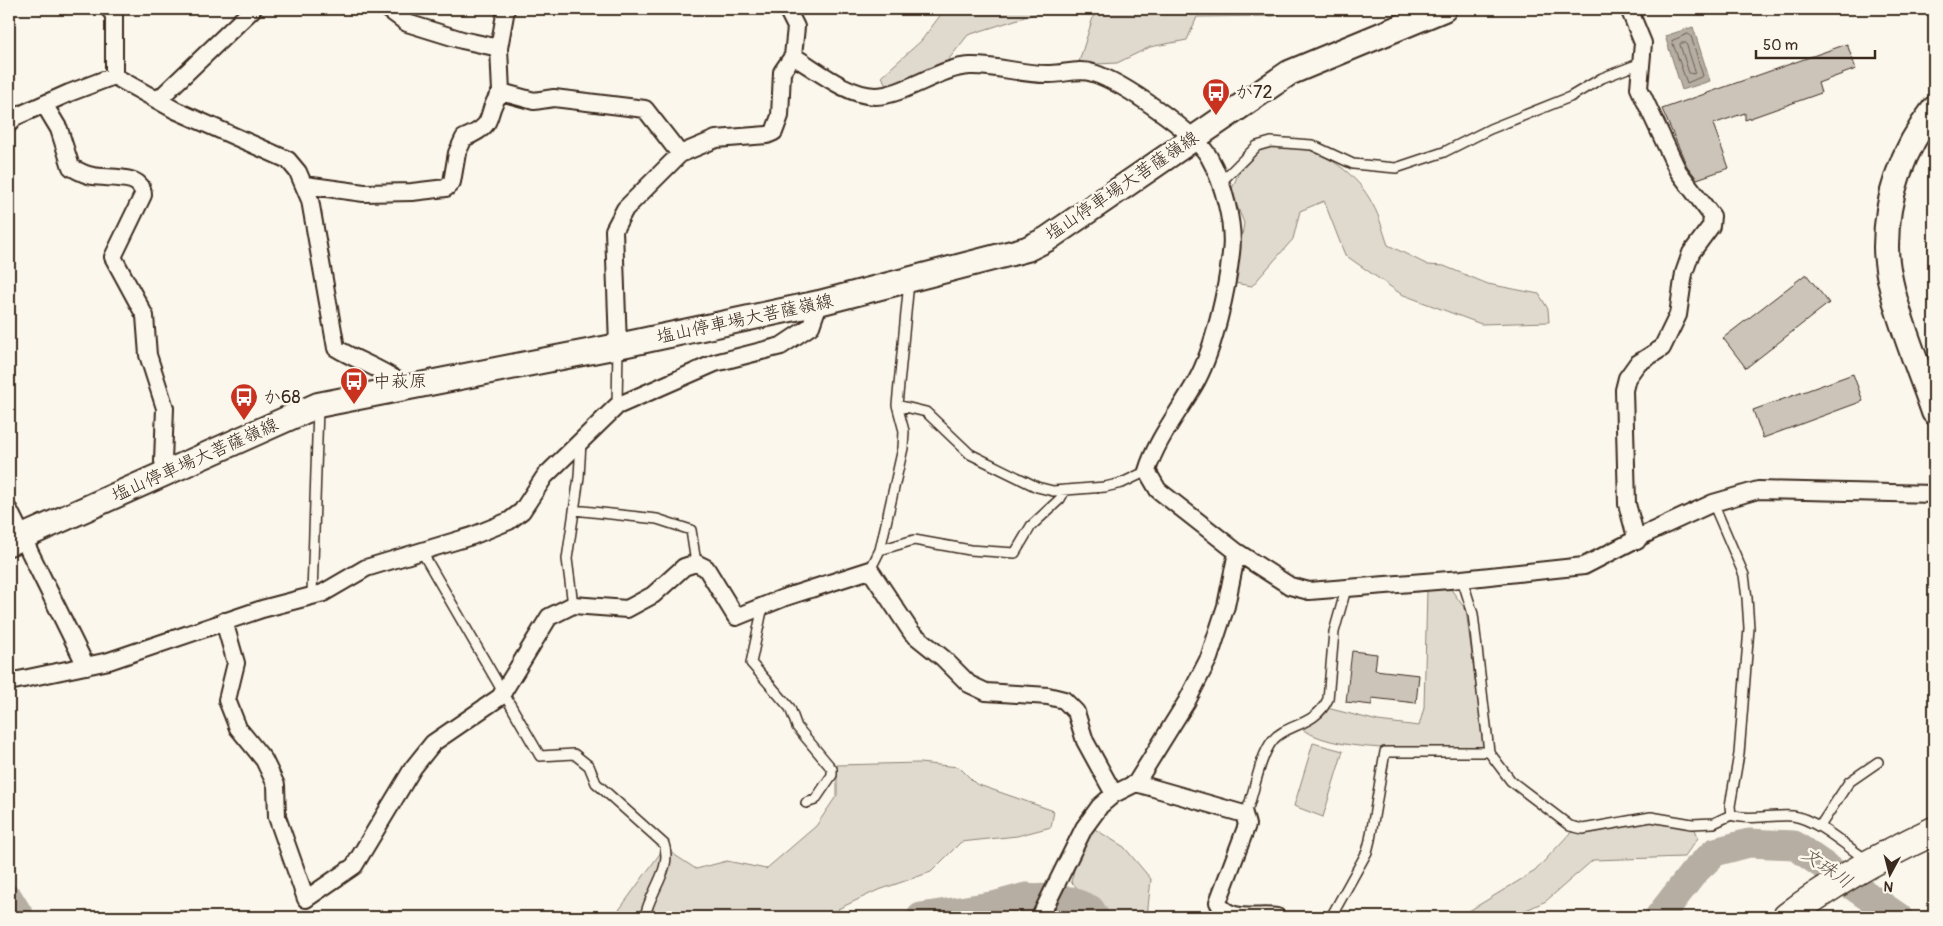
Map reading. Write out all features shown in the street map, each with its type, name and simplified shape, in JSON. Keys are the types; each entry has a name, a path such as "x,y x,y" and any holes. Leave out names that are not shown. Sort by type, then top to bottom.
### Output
{"highway":[{"path":"1787,917 1810,899 1871,862 1934,831"}],"main road":[{"name":"塩山停車場大菩薩嶺線","path":"15,540 318,404 618,346 819,303 1007,256 1034,246 1290,73 1444,9"},
{"path":"1934,109 1907,150 1896,178 1889,208 1886,248 1891,281 1901,316 1934,412"}],"street":[{"path":"109,9 114,15 114,76"},
{"path":"158,100 253,9"},
{"path":"388,9 408,23 499,48"},
{"path":"305,185 364,193 412,192 446,188 452,182 457,153 464,138 479,131 490,122 493,102 501,92 499,48 506,9"},
{"path":"618,346 614,230 625,209 680,154 716,139 767,135 774,132 780,116 782,72 793,56 796,27 787,9"},
{"path":"1629,9 1643,43 1639,88 1678,171 1712,216 1711,226 1691,253 1684,273 1678,315 1662,348 1637,364 1627,378 1624,390 1627,504 1637,540"},
{"path":"793,56 852,91 876,96 970,66 1049,74 1081,70 1092,72 1112,80 1153,107 1193,138 1209,156 1228,207 1232,232 1231,253 1221,305 1198,378 1151,456 1147,471 1158,490 1237,552 1290,586 1309,592 1462,580 1584,566 1713,502 1758,490 1934,494"},
{"path":"114,76 232,136 288,160 305,185 310,200 336,348 358,362 388,373 406,386"},
{"path":"11,118 114,76"},
{"path":"501,92 534,101 554,98 645,109 680,154"},
{"path":"44,104 59,128 71,167 93,176 131,180 139,183 143,189 143,196 113,257 145,316 148,355 162,392 165,408 162,461 167,472"},
{"path":"9,682 109,661 224,621 323,593 366,568 472,536 509,521 522,511 545,476 617,406 715,363 781,346 811,326 819,303"},
{"path":"9,510 15,540 86,666"},
{"path":"1040,917 1084,828 1100,806 1114,794 1136,784 1187,701 1209,658 1226,606 1237,552"},
{"path":"224,621 236,663 227,700 238,728 264,760 276,786 277,817 306,899 354,866 413,768 433,743 500,697 549,617 573,605 627,609 653,595 684,567 696,563 706,568 736,617 870,570 912,633 943,658 969,684 986,692 1048,696 1064,700 1076,712 1085,741 1114,794"},
{"path":"1136,784 1244,814 1248,825 1218,902 1222,910 1231,915 1277,917"}],"lane":[{"path":"1219,184 1257,146 1271,142 1312,145 1352,164 1396,168 1444,152 1490,129 1570,97 1602,78 1641,63"},
{"path":"870,570 880,550 903,448 904,431 898,405 909,281"},
{"path":"617,406 618,346"},
{"path":"312,595 318,404"},
{"path":"898,405 926,412 970,454 1037,487 1053,491 1105,487 1122,483 1147,471"},
{"path":"573,605 567,558 581,441"},
{"path":"880,550 914,540 970,550 1015,554 1031,526 1060,499 1065,490"},
{"path":"1713,502 1744,575 1749,628 1739,754 1730,806 1731,815"},
{"path":"574,510 657,519 691,530 696,563"},
{"path":"422,552 540,756 574,754 589,766 596,783 664,844 668,855 665,867 648,904 645,917"},
{"path":"1462,580 1472,614 1489,752 1511,781 1570,826 1583,829 1651,817 1692,824 1714,823 1731,815 1742,819 1760,816 1795,816 1820,826 1831,836 1871,862"},
{"path":"1244,814 1250,805 1267,747 1274,737 1312,718 1325,706 1328,699 1334,632 1346,588"},
{"path":"763,606 751,662 790,708 797,727 832,769 832,775 815,800 806,803"},
{"path":"1331,917 1367,852 1385,752 1489,752"},
{"path":"1820,826 1849,782 1878,762"}],"shaded area":[{"path":"945,9 1059,9 1034,14 968,35 937,74 913,91 886,86 882,76 921,41"},
{"path":"1085,9 1294,9 1274,16 1197,17 1187,40 1150,47 1117,63 1078,65 1094,14"},
{"path":"1291,145 1304,148 1328,159 1358,183 1380,220 1388,245 1428,265 1444,266 1488,284 1539,294 1548,309 1549,322 1481,324 1401,294 1345,255 1324,201 1300,211 1293,239 1252,286 1234,283 1244,223 1231,191 1239,172 1262,148"},
{"path":"1450,588 1466,610 1484,747 1366,747 1342,744 1303,730 1327,708 1378,721 1419,726 1424,708 1427,590"},
{"path":"1313,743 1343,751 1323,817 1294,806"},
{"path":"919,763 959,767 976,784 1054,811 1051,827 1017,836 961,842 931,872 876,891 838,909 843,917 614,917 664,848 696,869 727,861 766,869 816,826 837,795 837,765"},
{"path":"1651,822 1695,829 1698,838 1684,857 1593,860 1546,901 1511,917 1459,917 1535,871 1571,832 1590,833"},
{"path":"1093,828 1124,847 1151,879 1147,917 1108,917 1071,882 1077,858"},
{"path":"1019,907 1026,915 1024,917 964,917"}],"water":[{"path":"1693,27 1710,81 1682,90 1665,36"}],"building":[{"path":"1847,44 1856,69 1818,83 1821,93 1745,120 1745,113 1713,124 1729,168 1697,179 1687,166 1662,109"},
{"path":"1806,274 1829,303 1746,368 1723,338"},
{"path":"1853,374 1863,401 1763,438 1753,410"},
{"path":"1352,651 1377,654 1375,670 1419,675 1416,703 1372,698 1372,705 1346,702"}],"waterway":[{"name":"文珠川","path":"1659,917 1694,872 1715,852 1749,843 1794,845 1898,917"},
{"name":"文珠川","path":"921,917 997,905 1026,897 1071,901 1090,909 1095,917"},
{"path":"9,899 20,917"}],"place":[{"name":"か72","path":"1216,116"},
{"name":"中萩原","path":"354,405"},
{"name":"か68","path":"244,421"}]}
